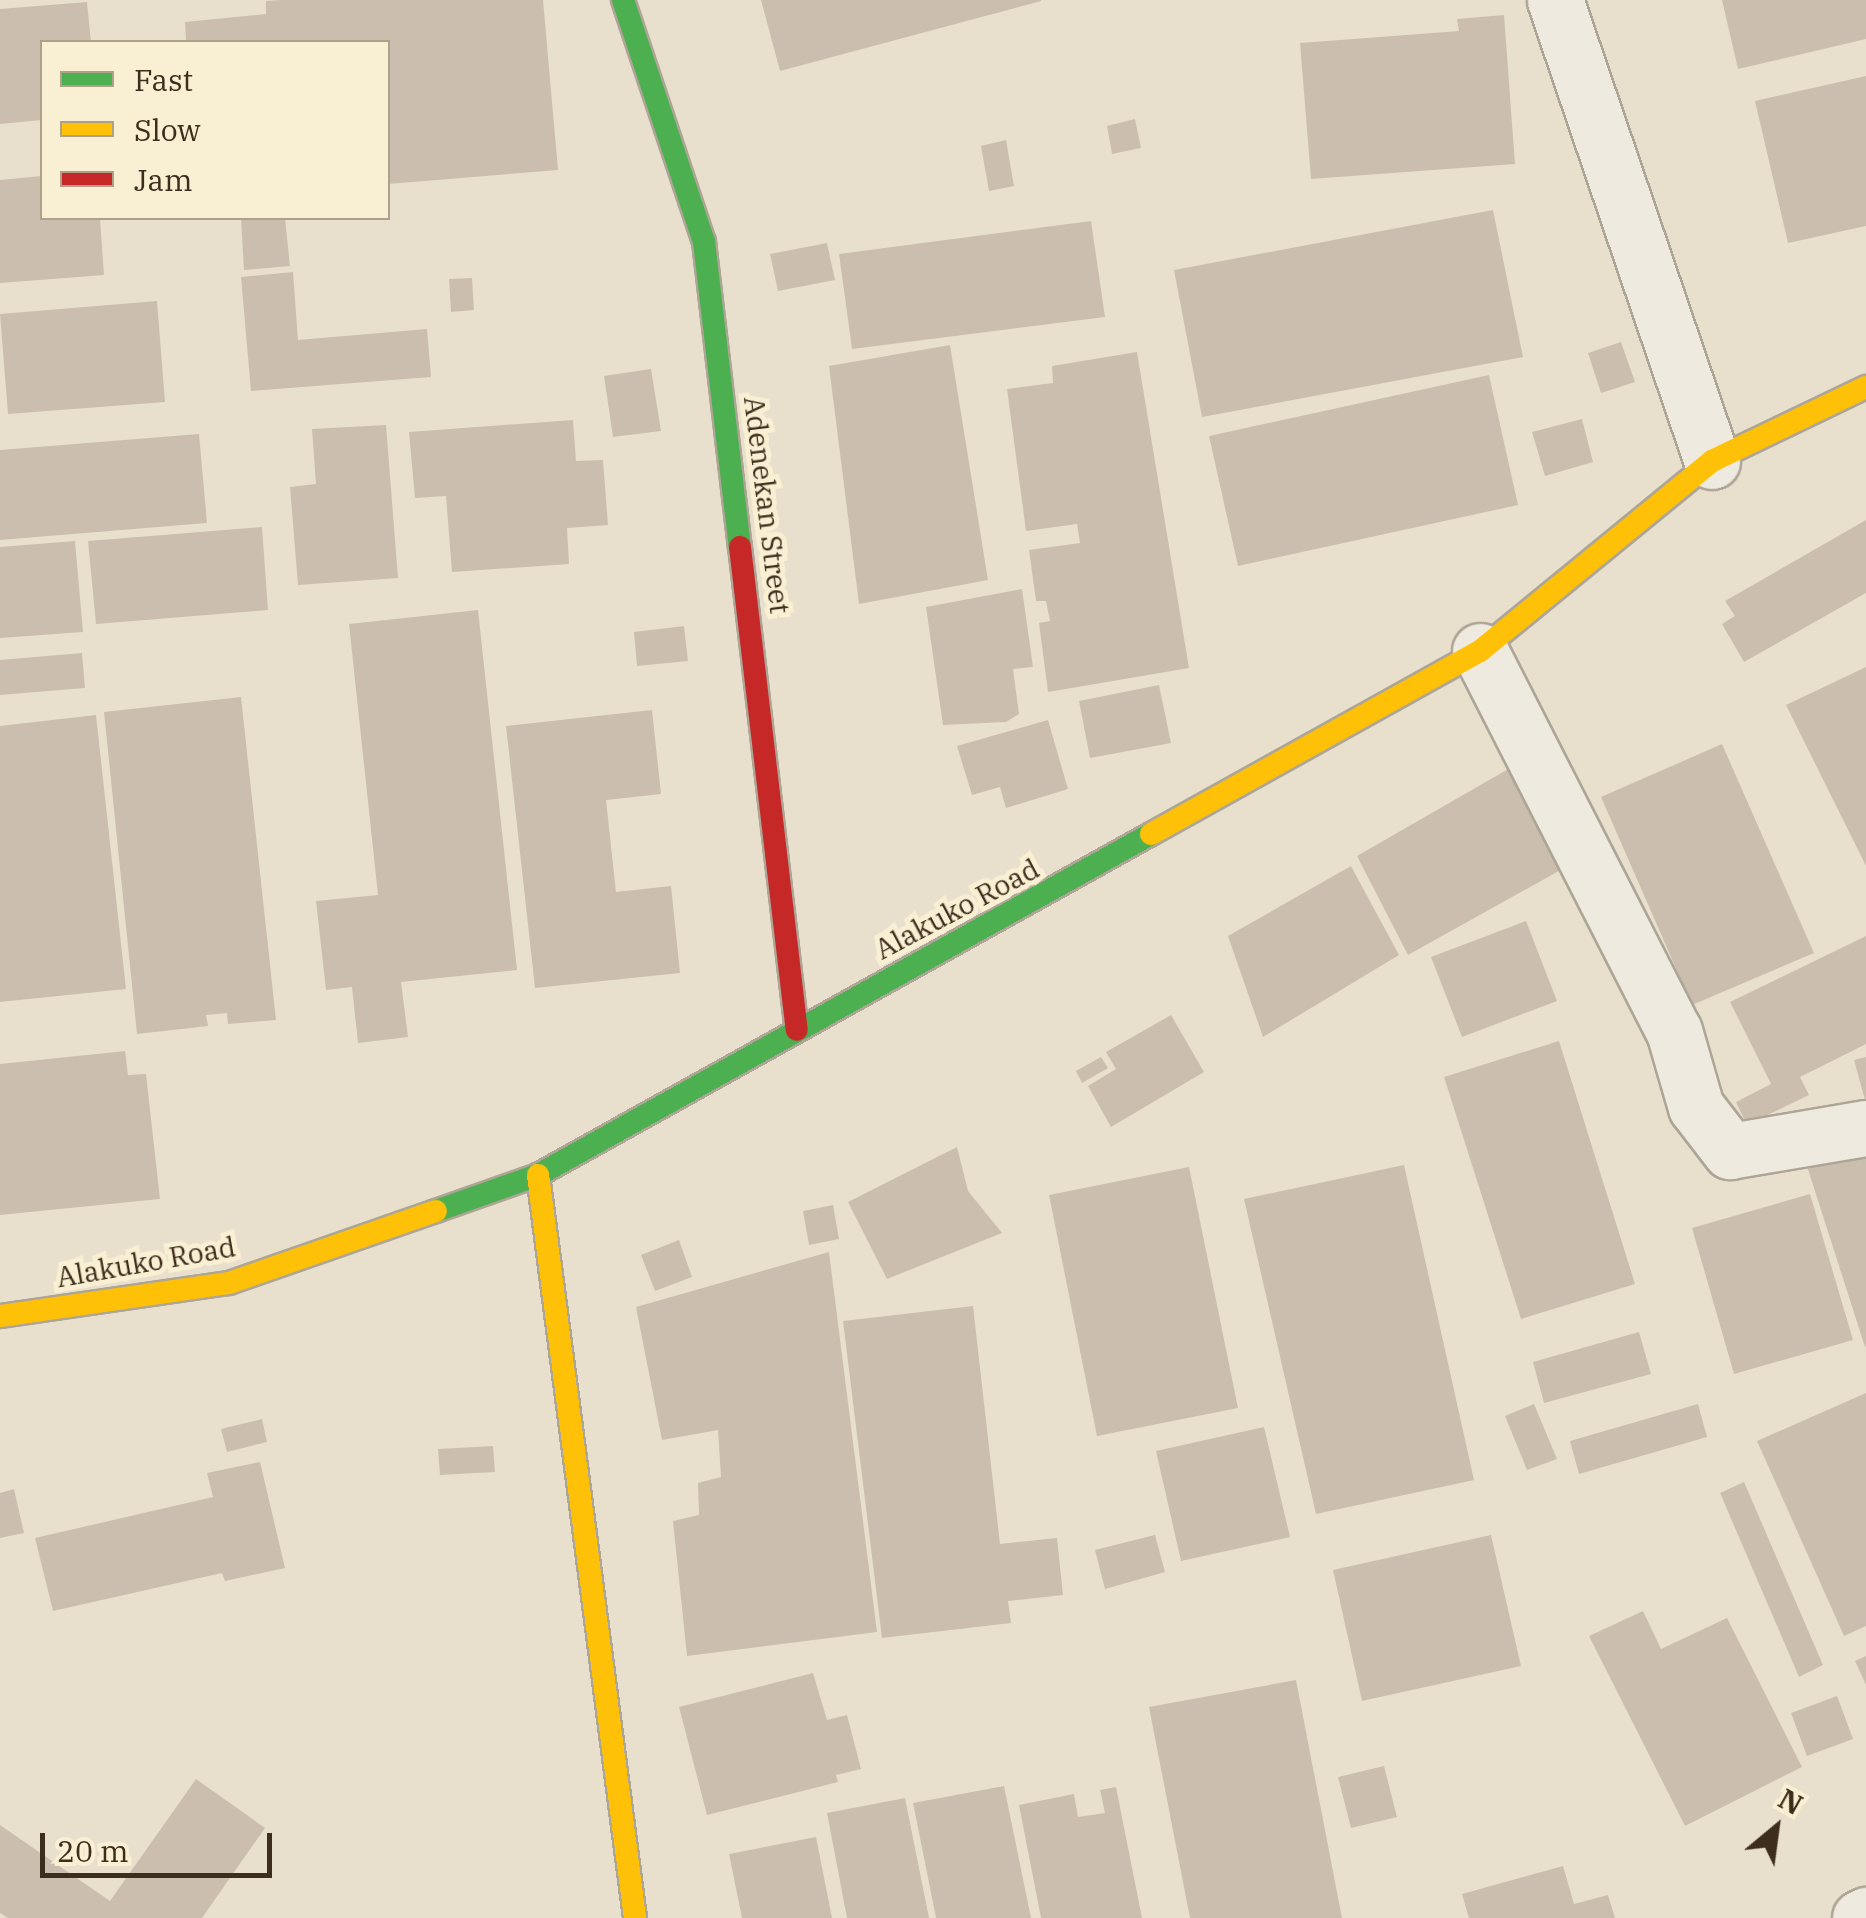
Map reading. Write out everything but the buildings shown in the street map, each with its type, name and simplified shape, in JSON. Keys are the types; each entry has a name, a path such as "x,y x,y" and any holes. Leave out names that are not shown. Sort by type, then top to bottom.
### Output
{"main road":[{"name":"Adenekan Street","path":"623,0 704,242 796,1030"},
{"name":"Alakuko Road","path":"0,1316 229,1284 538,1175 1168,829 1480,650 1712,462 1866,387"},
{"path":"538,1175 634,1918"}],"street":[{"path":"1555,0 1712,462"},
{"path":"1480,650 1674,1031 1696,1107 1730,1150 1866,1128"}],"traffic: fast":[{"path":"623,0 704,242 740,547"},
{"path":"436,1211 538,1175 1151,834"}],"traffic: slow":[{"path":"1151,834 1480,651 1712,461 1866,387"},
{"path":"538,1175 635,1918"},
{"path":"0,1316 229,1283 436,1211"}],"traffic: jam":[{"path":"740,547 797,1030"}]}
